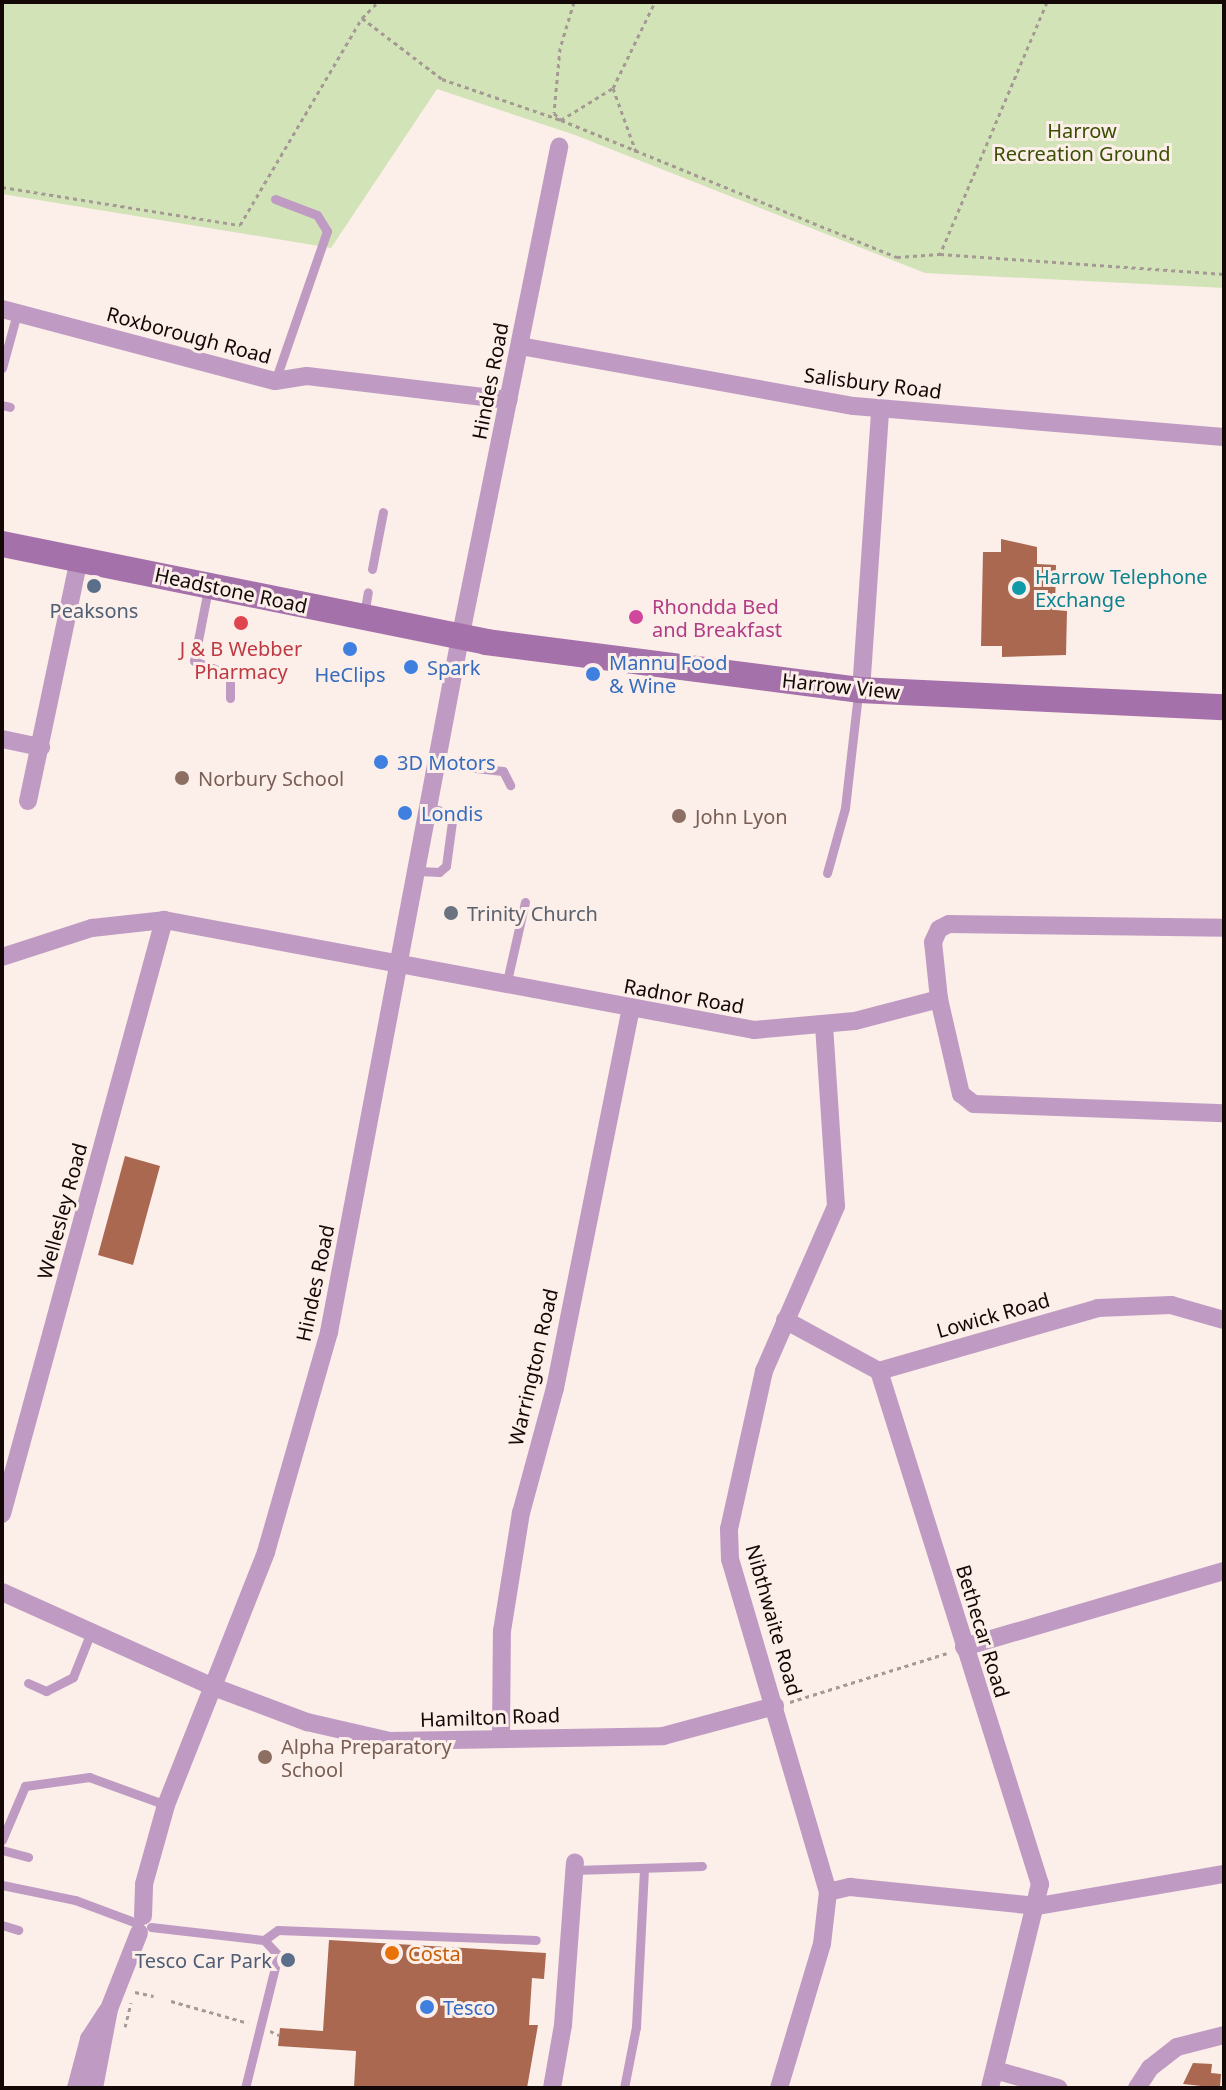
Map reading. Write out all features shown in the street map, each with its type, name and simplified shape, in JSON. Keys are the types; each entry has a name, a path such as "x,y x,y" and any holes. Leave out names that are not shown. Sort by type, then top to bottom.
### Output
{"street":[{"name":"Hindes Road","path":"94,2088 109,2009 142,1925 144,1884 166,1805 266,1552 329,1332 440,764 462,631 559,147"},
{"name":"Roxborough Road","path":"10,311 275,381 307,376 509,400"},
{"name":"Salisbury Road","path":"520,346 880,409 1224,437"},
{"path":"860,690 880,409"},
{"name":"Headstone Road","path":"2,544 209,585 366,604 462,631"},
{"path":"28,801 79,559"},
{"name":"Harrow View","path":"462,631 860,690 1224,707"},
{"path":"2,739 41,747"},
{"name":"Radnor Road","path":"2,957 92,928 164,920 401,965 507,981 631,1009 754,1030 824,1025 939,999"},
{"name":"Wellesley Road","path":"2,1514 164,920"},
{"path":"1224,928 949,924 939,929 933,942 939,999 966,1101 1224,1113"},
{"name":"Warrington Road","path":"501,1736 502,1631 521,1513 555,1388 631,1009"},
{"name":"Nibthwaite Road","path":"779,2088 822,1944 828,1892 730,1559 729,1529 764,1371 836,1206 824,1025"},
{"name":"Lowick Road","path":"879,1371 1098,1308 1171,1305 1224,1320"},
{"path":"785,1320 879,1371"},
{"name":"Bethecar Road","path":"879,1371 1040,1884 1038,1906 992,2079"},
{"path":"964,1647 1224,1571"},
{"name":"Hamilton Road","path":"2,1592 211,1686 307,1722 390,1741 501,1736 663,1736 775,1706"},
{"path":"552,2088 563,2025 574,1866"},
{"path":"828,1892 850,1887 1038,1906 1224,1874"},
{"name":"Hindes Road","path":"76,2088 89,2039 109,2009"},
{"path":"1137,2088 1150,2068 1177,2047 1224,2035"},
{"path":"992,2079 1058,2088"}],"lane":[{"path":"275,199 317,215 327,231 275,381"},
{"path":"2,368 10,311"},
{"path":"372,569 383,512"},
{"path":"209,585 194,661 230,675 230,698"},
{"path":"827,873 845,808 860,690"},
{"path":"440,764 503,771 510,785"},
{"path":"419,871 439,872 446,866 453,814 431,808"},
{"path":"507,981 525,902"},
{"path":"28,1683 46,1691 73,1677 91,1632"},
{"path":"2,1840 25,1786 89,1777 166,1805"},
{"path":"2,1850 28,1857"},
{"path":"574,1866 644,1869 702,1866"},
{"path":"624,2088 636,2027 644,1869"},
{"path":"2,1885 75,1900 142,1925 264,1940 278,1955 245,2088"},
{"path":"2,1925 18,1930"},
{"path":"264,1940 278,1930 536,1940"}],"path":[{"path":"2,187 240,225 362,18 378,2"},
{"path":"561,120 554,113 560,48 574,2"},
{"path":"561,120 613,88 655,2"},
{"path":"940,254 1047,2"},
{"path":"362,18 442,79 561,120 897,257 940,254 1224,274"},
{"path":"613,88 636,152"},
{"path":"775,1706 964,1647"},
{"path":"122,2037 135,1991 154,1996"},
{"path":"171,2001 279,2035"}],"green space":[{"name":"Harrow Recreation Ground","path":"2,2 1224,2 1224,288 925,273 575,135 437,89 331,248 2,194"}],"building":[{"name":"Harrow Telephone Exchange","path":"1001,539 1037,547 1037,564 1056,565 1055,610 1067,611 1066,655 1002,657 1002,646 981,646 983,552 1001,552"},
{"path":"125,1156 160,1166 133,1265 98,1255"},
{"name":"Tesco","path":"329,1940 546,1953 544,1979 532,1978 529,2025 538,2025 527,2088 354,2088 356,2051 278,2046 280,2028 323,2031"},
{"path":"1193,2063 1212,2064 1211,2073 1221,2074 1220,2088 1183,2084"}],"place":[{"name":"Peaksons","path":"94,586"},
{"name":"Harrow Telephone Exchange","path":"1019,588"},
{"name":"Rhondda Bed and Breakfast","path":"636,617"},
{"name":"J & B Webber Pharmacy","path":"241,623"},
{"name":"HeClips","path":"350,649"},
{"name":"Spark","path":"411,667"},
{"name":"Mannu Food & Wine","path":"593,674"},
{"name":"3D Motors","path":"381,762"},
{"name":"Norbury School","path":"182,778"},
{"name":"Londis","path":"405,813"},
{"name":"John Lyon","path":"679,816"},
{"name":"Trinity Church","path":"451,913"},
{"name":"Alpha Preparatory School","path":"265,1757"},
{"name":"Costa","path":"392,1953"},
{"name":"Tesco Car Park","path":"288,1960"},
{"name":"Tesco","path":"427,2007"}]}
